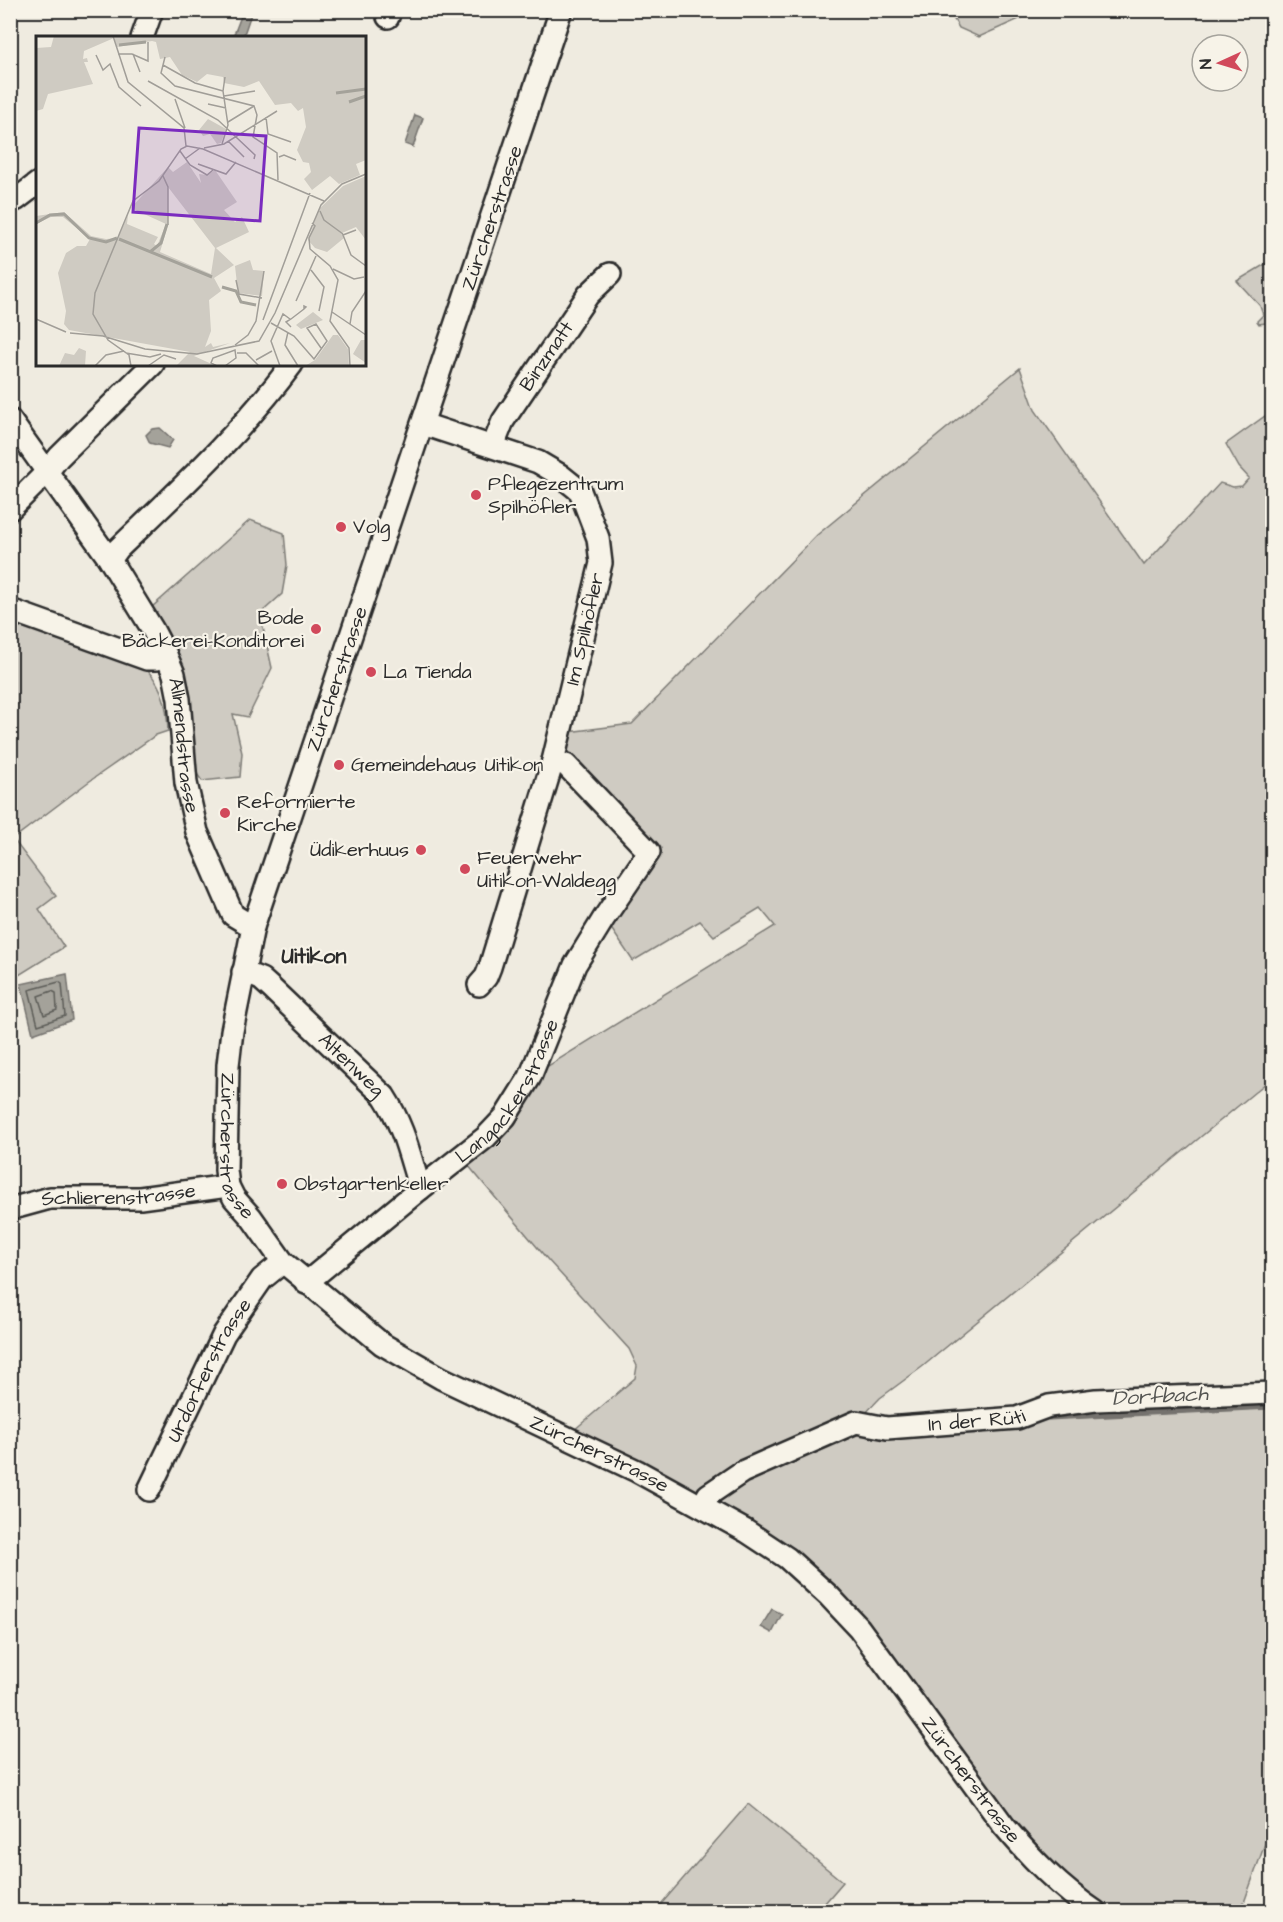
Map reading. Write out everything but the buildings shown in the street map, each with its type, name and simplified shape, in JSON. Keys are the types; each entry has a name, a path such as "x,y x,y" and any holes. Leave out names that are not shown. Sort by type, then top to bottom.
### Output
{"street":[{"path":"143,36 152,10"},
{"name":"Zürcherstrasse","path":"561,10 253,927 232,1031 228,1065 226,1170 228,1186 234,1198 251,1216 283,1262 382,1344 441,1378 637,1471 746,1531 787,1558 829,1596 859,1628 1010,1833 1053,1880 1096,1911"},
{"path":"10,202 17,200 36,185"},
{"name":"Binzmatt","path":"493,446 503,421 588,295 610,274"},
{"path":"10,509 151,366"},
{"path":"110,560 118,549 210,460 264,402 291,366"},
{"name":"Allmendstrasse","path":"10,420 110,560 166,655 174,674 179,699 186,783 197,832 233,915 253,927"},
{"name":"Im Spilhöfler","path":"423,424 538,462 580,491 598,537 601,563 553,761 490,967 486,977 478,985"},
{"path":"10,610 147,659 157,659 166,655"},
{"name":"Langackerstrasse","path":"306,1283 486,1137 505,1117 530,1077 575,966 604,918 649,852 566,765 553,761"},
{"name":"Altenweg","path":"243,972 261,979 384,1096 405,1137 420,1189"},
{"name":"Schlierenstrasse","path":"10,1209 50,1198 140,1198 228,1186"},
{"name":"Urdorferstrasse","path":"149,1490 224,1334 262,1280 283,1262"},
{"name":"In der Rüti","path":"703,1507 708,1495 742,1472 856,1422 887,1428 1017,1418 1049,1406 1096,1400 1272,1393"}],"shaded area":[{"path":"949,11 1037,11 979,37 959,28"},
{"path":"1272,260 1272,322 1259,324 1257,321 1263,315 1260,306 1237,281"},
{"path":"1020,368 1035,410 1144,565 1220,483 1233,487 1242,486 1249,478 1239,467 1226,444 1272,411 1272,1078 922,1367 880,1398 857,1422 1272,1393 1272,1824 1241,1911 1096,1911 1053,1880 859,1628 787,1558 567,1436 635,1378 637,1366 629,1349 548,1260 462,1158 530,1077 775,926 760,908 714,936 700,921 633,961 604,918 649,852 566,765 560,733 632,724 817,535"},
{"path":"250,520 284,533 287,565 282,594 260,614 272,668 248,717 233,714 242,753 240,777 202,781 195,771 189,686 173,647 151,608"},
{"path":"11,621 148,671 164,699 168,731 156,735 87,783 13,839 56,896 39,909 64,947 11,980"},
{"path":"748,1804 843,1882 818,1911 655,1911"}],"water":[{"path":"243,11 252,11 243,36 233,36"},
{"path":"415,115 423,118 413,147 405,144"},
{"path":"160,428 173,440 168,448 150,443 146,435 152,429"},
{"path":"67,974 72,1020 33,1034 21,984"},
{"path":"772,1609 782,1614 772,1633 761,1627"}],"waterway":[{"name":"Dorfbach","path":"1049,1418 1272,1407"}],"place":[{"name":"Pflegezentrum Spilhöfler","path":"476,495"},
{"name":"Volg","path":"341,527"},
{"name":"Bode Bäckerei-Konditorei","path":"316,629"},
{"name":"La Tienda","path":"371,672"},
{"name":"Gemeindehaus Uitikon","path":"339,765"},
{"name":"Reformierte Kirche","path":"225,813"},
{"name":"Üdikerhuus","path":"421,850"},
{"name":"Feuerwehr Uitikon-Waldegg","path":"465,869"},
{"name":"Obstgartenkeller","path":"282,1184"}],"district":[{"name":"Uitikon","path":"314,956"}]}
